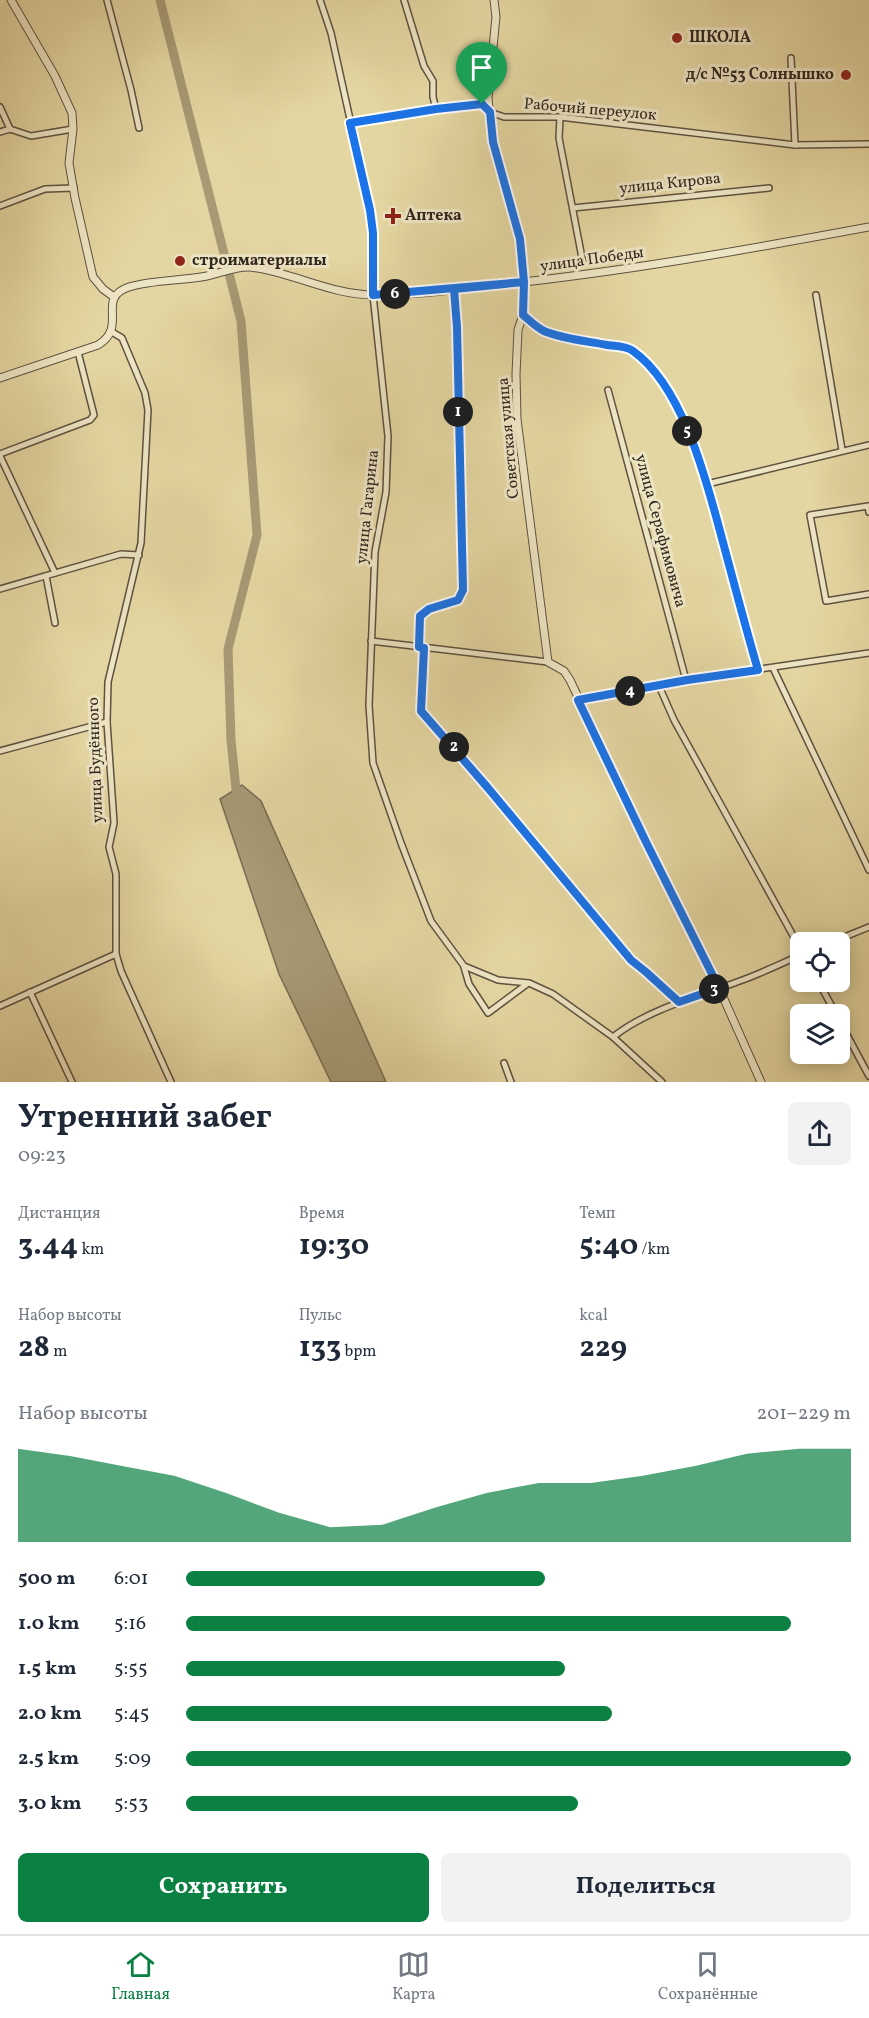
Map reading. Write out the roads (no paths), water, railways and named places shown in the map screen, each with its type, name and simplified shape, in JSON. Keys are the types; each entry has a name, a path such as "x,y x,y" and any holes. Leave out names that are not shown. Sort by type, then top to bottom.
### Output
{"street":[{"path":"0,378 105,341 112,332 114,297 93,278 69,163 73,129 72,113 11,0"},
{"path":"107,0 139,128"},
{"name":"улица Гагарина","path":"320,0 331,33 370,210 373,233 373,295 388,436 386,492 375,552 369,705 373,763 431,921 464,966 469,984 488,1013 529,983"},
{"path":"404,0 424,66 433,81 432,97 436,109"},
{"name":"Советская улица","path":"494,0 496,17 488,97 493,142 520,239 524,282 523,315 518,330 517,419 548,662"},
{"path":"791,58 795,145"},
{"name":"Рабочий переулок","path":"350,123 482,104 490,112 504,117 560,117 795,145 869,144"},
{"path":"0,107 10,129"},
{"path":"560,117 559,138 583,263"},
{"path":"0,132 10,129 31,136 73,129"},
{"path":"0,206 45,189 74,188"},
{"name":"улица Кирова","path":"573,208 769,188"},
{"name":"улица Победы","path":"114,297 127,288 152,282 201,277 247,267 349,292 373,295 454,289 691,260 869,227"},
{"path":"454,289 457,327 463,590 458,600 429,609 420,616 421,711 631,960 659,982 679,1002"},
{"path":"816,295 842,450"},
{"path":"523,315 543,331 631,349 657,376 680,413 707,484 758,670"},
{"name":"улица Будённого","path":"112,332 122,338 145,393 148,410 141,543 108,682 107,722 114,823 109,847 116,874 116,954 121,971 171,1082"},
{"path":"55,573 0,455 90,420 94,415 78,352"},
{"name":"улица Серафимовича","path":"608,390 687,680"},
{"path":"707,484 869,445"},
{"path":"869,512 868,506 810,515 826,601 869,594"},
{"path":"0,589 121,554 139,555"},
{"path":"46,576 55,623"},
{"path":"371,641 548,662 564,671 719,988 760,1082"},
{"path":"578,700 687,680 869,653"},
{"path":"773,668 869,870"},
{"path":"659,686 674,720 791,932"},
{"path":"0,751 107,722"},
{"path":"850,935 869,927"},
{"path":"0,1006 116,954"},
{"path":"613,1037 624,1029 679,1002 737,982 790,960"},
{"path":"464,966 498,980 529,983 553,994 613,1037 662,1082"},
{"path":"30,992 72,1082"},
{"path":"850,1041 869,1076"},
{"path":"504,1063 511,1082"}],"waterway":[{"path":"160,0 241,321 257,535 228,649 231,740 237,799"}],"place":[{"name":"ШКОЛА","path":"677,38"},
{"name":"д/с №53 Солнышко","path":"846,75"},
{"name":"Аптека","path":"393,216"},
{"name":"строиматериалы","path":"180,261"}]}
